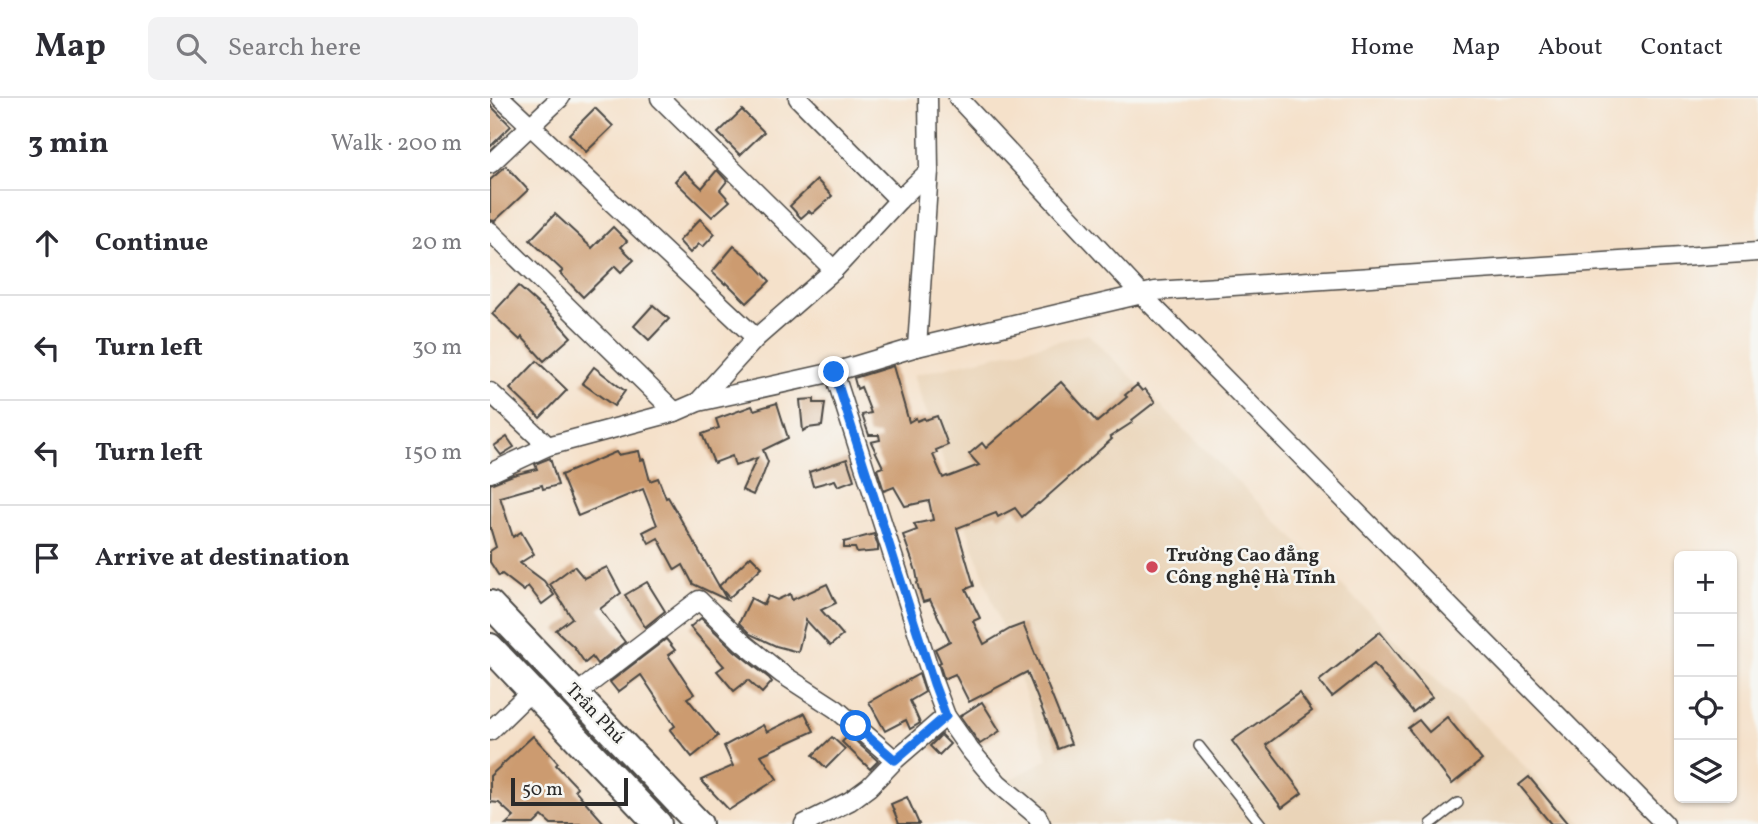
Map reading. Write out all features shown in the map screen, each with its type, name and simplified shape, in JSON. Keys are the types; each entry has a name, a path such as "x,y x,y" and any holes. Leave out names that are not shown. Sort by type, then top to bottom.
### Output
{"main road":[{"name":"Trần Phú","path":"490,604 699,824"},
{"name":"Trần Phú","path":"490,647 658,824"}],"street":[{"path":"501,98 756,338"},
{"path":"490,164 560,98"},
{"path":"660,98 834,270"},
{"path":"798,98 899,200"},
{"path":"917,347 929,171 928,98"},
{"path":"958,98 1141,294 1665,824"},
{"path":"698,402 756,338 834,270 929,171"},
{"path":"490,231 675,412"},
{"path":"490,473 548,446 675,412 698,402 834,372 917,347 1155,290 1758,252"},
{"path":"834,372 946,716 998,783 1037,816 1041,824"},
{"path":"490,392 548,446"},
{"path":"576,694 699,600 742,642 782,674 836,709 895,760"},
{"path":"490,731 532,690"},
{"path":"804,824 850,801 869,788 895,760 946,716"}],"lane":[{"path":"1199,746 1261,824"},
{"path":"1431,824 1458,803"}],"shaded area":[{"name":"Trường Cao đẳng Công nghệ Hà Tĩnh","path":"1088,334 1583,824 1054,824 1008,781 1048,759 913,375"}],"building":[{"path":"490,105 511,126 490,147"},
{"path":"595,108 613,126 586,152 569,134"},
{"path":"742,110 764,132 740,155 718,133"},
{"path":"506,166 528,190 495,221 490,220 490,180"},
{"path":"717,170 727,181 720,190 730,201 712,217 675,181 684,171 702,188"},
{"path":"817,180 832,196 812,214 809,211 801,218 790,206"},
{"path":"555,214 592,248 613,227 627,241 621,247 634,260 621,272 615,266 583,297 560,273 563,271 530,240"},
{"path":"700,219 715,234 703,247 699,244 690,253 679,241"},
{"path":"734,246 770,281 747,303 712,272"},
{"path":"518,286 571,337 544,361 522,337 520,340 492,314"},
{"path":"653,305 669,319 649,340 634,326"},
{"path":"537,361 567,390 540,418 510,389"},
{"path":"893,366 909,422 916,418 917,421 937,416 948,445 936,450 937,453 933,455 943,478 979,465 969,454 982,443 986,448 1061,382 1097,422 1137,385 1142,391 1145,389 1155,402 1132,420 1133,422 1110,437 1112,439 1022,517 1015,508 998,517 996,513 957,528 974,586 966,589 980,618 973,621 984,644 1023,624 1071,744 1058,749 1027,672 969,702 955,674 944,679 935,649 950,641 930,600 923,602 916,571 903,535 917,530 914,524 933,520 929,501 905,506 894,487 884,491 877,469 883,467 871,442 880,440 879,435 869,435 862,415 871,413 861,387 857,389 854,378"},
{"path":"594,367 625,391 614,406 582,383"},
{"path":"814,399 814,403 825,403 822,426 803,431 800,400"},
{"path":"777,403 788,438 763,450 768,462 753,495 742,490 757,458 735,466 732,456 714,463 702,434 719,428 716,419 752,406 754,410"},
{"path":"507,437 514,447 501,455 494,446"},
{"path":"639,451 650,481 658,478 666,498 668,497 727,600 693,584 683,565 675,570 658,538 649,543 643,532 657,525 643,489 578,516 561,475 616,452 618,455"},
{"path":"550,458 558,485 543,489 542,485 500,497 513,537 521,532 534,554 520,563 544,581 554,595 542,604 528,586 524,591 502,574 499,576 490,562 490,551 496,547 490,527 490,484 537,469 535,464"},
{"path":"847,459 854,480 838,486 835,480 813,486 809,472"},
{"path":"874,534 878,551 857,553 855,548 844,548 844,542"},
{"path":"751,556 762,567 729,598 719,586"},
{"path":"574,566 584,578 607,567 621,593 600,609 625,642 597,664 592,657 585,663 574,647 556,630 572,618 550,584"},
{"path":"647,582 665,611 645,627 625,595"},
{"path":"827,584 836,603 821,610 843,635 830,646 806,620 798,652 776,646 750,634 739,623 751,598 764,605 768,596 777,600 790,594 792,600"},
{"path":"701,618 735,651 769,678 772,682 762,693 748,680 734,691 717,671 724,666 690,627"},
{"path":"1380,632 1432,697 1413,712 1374,664 1332,697 1319,681"},
{"path":"666,639 675,650 668,655 694,694 687,698 718,736 692,757 670,730 675,726 641,675 618,692 610,682"},
{"path":"919,674 925,692 910,701 920,723 910,729 906,720 885,731 869,702"},
{"path":"1299,693 1312,711 1266,745 1302,793 1282,808 1232,741"},
{"path":"982,702 1000,731 980,744 960,716"},
{"path":"805,713 814,731 761,755 777,779 729,810 701,780 733,766 724,746 763,725 767,732"},
{"path":"1447,717 1482,760 1452,784 1408,728 1419,720 1429,732"},
{"path":"849,735 878,761 870,769 842,742"},
{"path":"941,735 950,744 939,755 930,746"},
{"path":"533,736 558,763 556,765 577,787 575,790 605,824 551,824 542,816 534,824 506,824 514,817 499,803 490,802 490,776"},
{"path":"832,737 845,749 826,768 813,755"},
{"path":"1529,777 1568,824 1551,824 1519,785"},
{"path":"907,797 919,824 899,824 891,804"}],"place":[{"name":"Trường Cao đẳng Công nghệ Hà Tĩnh","path":"1152,567"}],"route":[{"path":"834,372 946,716 895,760 856,726"}]}
